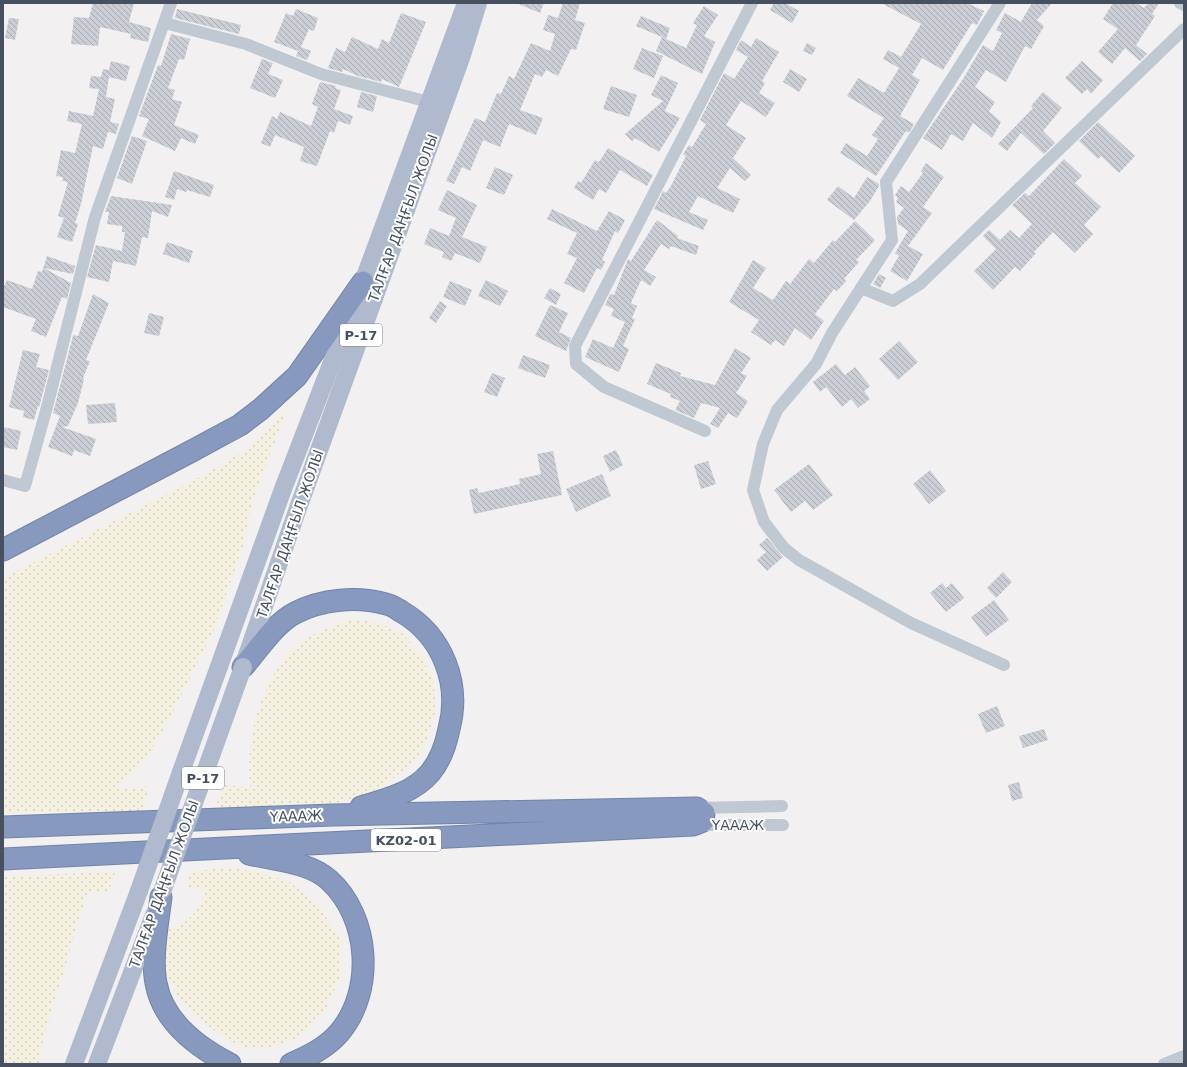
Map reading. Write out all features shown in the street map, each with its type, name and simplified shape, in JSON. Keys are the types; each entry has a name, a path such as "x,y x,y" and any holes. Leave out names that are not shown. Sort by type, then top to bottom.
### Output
{"highway":[{"path":"3,550 240,425 261,409 296,376 363,282"},
{"path":"243,667 277,628 294,614 323,603 354,599 388,604 413,618 432,638 446,659 453,687 454,713 445,746 430,773 406,791 390,799 333,815"},
{"name":"ҮАААЖ","path":"3,828 333,815 590,810 695,816"},
{"name":"ҮАААЖ","path":"3,859 587,831 695,816"},
{"path":"225,849 310,868 329,880 344,898 356,922 362,949 362,979 355,1005 339,1032 319,1051 291,1064"},
{"path":"162,893 155,958 156,983 166,1012 188,1036 207,1052 230,1064"}],"main road":[{"name":"ТАЛҒАР ДАҢҒЫЛ ЖОЛЫ","path":"74,1064 139,891 284,489 363,282 466,3"},
{"name":"ТАЛҒАР ДАҢҒЫЛ ЖОЛЫ","path":"97,1064 162,893 302,497 458,65 478,3"}],"street":[{"path":"3,480 25,486 49,400 95,217 171,3"},
{"path":"705,431 604,387 576,364 575,346 752,3"},
{"path":"1000,3 886,182 892,240 832,333 816,364 777,410 763,444 753,490 764,522 784,548 799,560 911,623 1004,664"},
{"path":"1180,3 1184,5"},
{"path":"165,23 246,44 321,74 429,102"},
{"path":"861,288 893,301 920,284 1184,30"},
{"name":"ҮАААЖ","path":"695,816 782,806"},
{"name":"ҮАААЖ","path":"695,816 783,825"},
{"path":"1164,1064 1184,1056"}],"sand":[{"path":"290,401 252,502 243,545 214,630 170,718 146,760 128,779 113,789 149,786 142,811 3,813 3,578 202,476 246,450 278,418"},
{"path":"353,619 378,623 401,632 421,655 434,683 435,713 427,740 416,760 385,785 359,798 332,804 214,811 224,785 250,787 249,764 253,730 260,705 278,666 293,648 307,638"},
{"path":"230,867 259,872 290,882 319,906 341,941 341,976 323,1014 302,1037 271,1048 245,1047 228,1040 199,1020 177,995 165,972 164,951 169,930 184,923 193,915 206,890 186,887 190,872"},
{"path":"115,872 109,891 87,894 43,1039 39,1064 3,1064 3,876"}],"building":[{"path":"93,3 134,3 129,22 151,28 148,42 130,38 131,34 100,27 98,46 71,44 74,17 89,18"},
{"path":"516,3 544,3 540,13"},
{"path":"563,3 580,3 575,20 585,23 576,50 571,49 558,76 546,70 542,77 535,74 520,110 543,118 536,135 509,124 500,147 483,140 470,171 462,167 454,184 446,181 475,118 485,122 497,93 501,94 509,76 514,79 531,43 550,51 555,34 543,30 548,15 558,18"},
{"path":"774,3 785,3 799,11 792,23 770,10"},
{"path":"881,3 967,3 984,11 977,25 972,23 943,70 922,58 912,75 920,80 900,116 914,124 909,133 906,131 876,176 840,153 846,143 867,156 878,139 872,135 884,118 847,96 858,78 884,93 899,68 883,59 888,50 901,57 921,24"},
{"path":"1032,3 1052,3 1037,20 1044,26 1031,49 1025,46 1006,82 986,70 975,87 995,102 989,111 1001,122 992,138 973,123 963,141 951,134 942,150 923,138 963,79 983,45 993,51 1002,33 996,30 1005,13 1021,22"},
{"path":"1113,3 1136,3 1144,8 1148,3 1159,3 1152,14 1155,16 1136,45 1147,54 1140,61 1125,48 1112,64 1098,52 1118,29 1103,19"},
{"path":"704,6 718,15 704,36 715,42 702,74 656,51 662,37 636,26 641,16 670,28 666,39 686,48 697,25 693,23"},
{"path":"177,9 241,25 239,34 175,18"},
{"path":"296,9 318,18 314,31 309,29 301,47 311,51 307,60 296,56 298,51 274,42 286,13 293,16"},
{"path":"401,13 426,22 399,87 382,79 381,82 358,76 343,69 342,72 328,68 336,48 345,52 352,37 378,49 382,39 389,43"},
{"path":"9,18 19,19 15,40 5,38"},
{"path":"171,34 190,39 184,60 179,59 168,88 175,90 172,99 182,102 174,125 199,135 195,144 181,138 175,151 142,136 149,119 139,116 158,65 161,66"},
{"path":"756,38 779,52 762,81 765,83 759,93 775,103 766,117 741,101 726,125 746,138 733,158 751,175 745,181 730,168 717,188 740,199 733,213 698,196 689,212 708,220 703,230 654,209 663,191 666,193 671,186 686,156 683,154 689,145 692,147 706,124 700,120 724,73 734,79 748,57 736,50 741,40 751,47"},
{"path":"807,43 816,48 812,55 803,51"},
{"path":"642,48 663,56 654,78 633,69"},
{"path":"262,59 273,63 268,74 283,80 275,98 250,88"},
{"path":"111,61 130,66 126,81 109,77 106,97 115,99 110,122 119,124 116,134 108,132 103,149 93,146 81,204 75,223 78,224 72,242 57,237 64,218 58,216 68,182 62,181 63,177 56,176 61,150 75,153 82,124 67,121 69,111 93,116 99,89 89,88 91,76 101,77 103,69 109,70"},
{"path":"1082,61 1103,80 1091,94 1087,89 1082,94 1065,78"},
{"path":"790,69 807,79 799,92 783,82"},
{"path":"661,75 678,83 665,111 680,118 659,152 635,138 632,141 625,134 663,101 651,95"},
{"path":"320,82 336,86 335,88 341,90 334,109 353,116 350,125 338,121 334,133 330,131 317,166 300,161 304,147 275,135 270,147 261,143 272,116 277,119 280,112 311,126 318,107 312,104"},
{"path":"611,86 637,95 629,117 603,109"},
{"path":"361,92 377,96 373,112 357,107"},
{"path":"1043,92 1062,108 1043,131 1055,143 1044,154 1021,133 1007,151 998,144 1033,108 1031,106"},
{"path":"1098,122 1135,156 1119,173 1101,156 1098,159 1079,141"},
{"path":"132,136 147,141 132,184 117,178"},
{"path":"608,148 653,175 647,186 620,170 606,193 599,189 593,200 574,188 578,181 581,183 595,160 599,162"},
{"path":"1064,159 1082,176 1075,183 1101,207 1084,225 1093,234 1075,253 1053,232 1034,252 1036,253 1020,271 1015,267 993,290 974,271 996,249 983,236 989,230 1000,240 1010,230 1019,238 1032,224 1012,205 1025,193 1029,196"},
{"path":"926,163 944,177 923,207 932,213 908,246 923,254 907,281 890,271 899,256 895,253 908,231 898,224 897,217 904,208 896,202 898,198 895,195 901,186 909,192 923,173 921,171"},
{"path":"495,167 513,175 504,195 486,188"},
{"path":"174,171 214,185 210,197 187,190 186,192 177,189 174,200 165,197"},
{"path":"867,177 879,184 879,186 870,201 854,220 827,200 838,186 854,198"},
{"path":"447,190 477,205 462,237 487,247 480,263 455,253 451,261 442,257 444,252 424,244 430,228 449,236 456,218 438,210"},
{"path":"111,196 172,205 168,217 152,211 148,238 142,237 136,266 113,261 109,282 87,277 96,245 122,251 125,232 122,232 122,226 107,224 109,212 105,212"},
{"path":"552,209 597,231 609,211 625,220 618,233 615,231 602,260 605,262 601,270 597,268 584,293 564,283 577,258 567,254 577,233 547,219"},
{"path":"657,220 678,236 677,238 699,246 696,255 671,246 669,249 661,244 644,270 656,277 650,286 641,280 631,303 637,306 632,318 635,319 623,346 629,349 619,372 585,357 593,339 613,348 625,322 611,316 614,309 605,305 610,294 614,295 628,259 631,261"},
{"path":"855,221 875,240 856,260 859,262 844,279 846,281 837,291 834,289 815,314 824,321 811,340 795,328 784,346 775,340 771,345 751,332 759,320 729,302 753,260 766,268 753,288 773,300 786,281 790,284 809,259 814,263 833,240 835,242"},
{"path":"167,242 193,251 189,263 163,254"},
{"path":"47,256 75,266 73,274 44,268 71,283 67,299 62,297 46,337 31,331 36,319 3,307 3,285 5,285 7,280 32,289 38,271 42,272"},
{"path":"879,274 886,278 880,288 873,284"},
{"path":"486,280 508,291 500,306 478,296"},
{"path":"450,281 472,290 465,306 443,297"},
{"path":"550,288 561,294 556,305 544,298"},
{"path":"93,294 109,303 86,360 90,361 83,378 78,403 68,426 62,427 96,439 90,456 74,450 72,456 48,447 60,416 53,413 73,335 78,336"},
{"path":"440,301 447,306 436,323 429,318"},
{"path":"550,305 568,313 559,332 571,338 566,351 535,336"},
{"path":"149,313 164,317 159,336 144,333"},
{"path":"899,341 918,362 898,380 879,359"},
{"path":"735,348 751,358 741,373 747,376 736,393 748,401 737,418 728,413 718,428 710,424 720,408 701,403 694,418 675,410 680,401 670,397 671,394 647,384 656,363 681,373 680,376 715,385"},
{"path":"23,350 40,354 36,367 49,370 34,420 23,417 24,411 9,407"},
{"path":"523,355 550,365 545,378 518,368"},
{"path":"836,364 845,375 855,367 870,386 864,391 870,399 858,408 851,399 842,407 826,387 820,392 813,382"},
{"path":"492,373 505,378 497,397 484,392"},
{"path":"115,403 117,422 88,424 86,405"},
{"path":"3,427 21,431 17,450 3,447"},
{"path":"616,450 623,465 610,472 603,456"},
{"path":"553,451 562,495 474,514 469,490 477,488 479,493 520,484 519,479 541,474 537,454"},
{"path":"708,461 716,484 701,489 694,465"},
{"path":"809,464 833,495 813,510 805,501 791,512 774,490"},
{"path":"930,470 946,491 929,504 913,484"},
{"path":"602,474 611,496 576,512 566,489"},
{"path":"767,538 783,557 767,571 757,560 766,552 759,545"},
{"path":"1003,572 1012,582 996,598 987,588"},
{"path":"942,583 946,588 952,583 964,598 946,612 930,593"},
{"path":"994,600 1009,620 986,637 971,617"},
{"path":"997,706 1005,726 986,733 978,714"},
{"path":"1044,729 1048,740 1023,748 1019,736"},
{"path":"1019,782 1023,798 1012,801 1008,785"}]}
